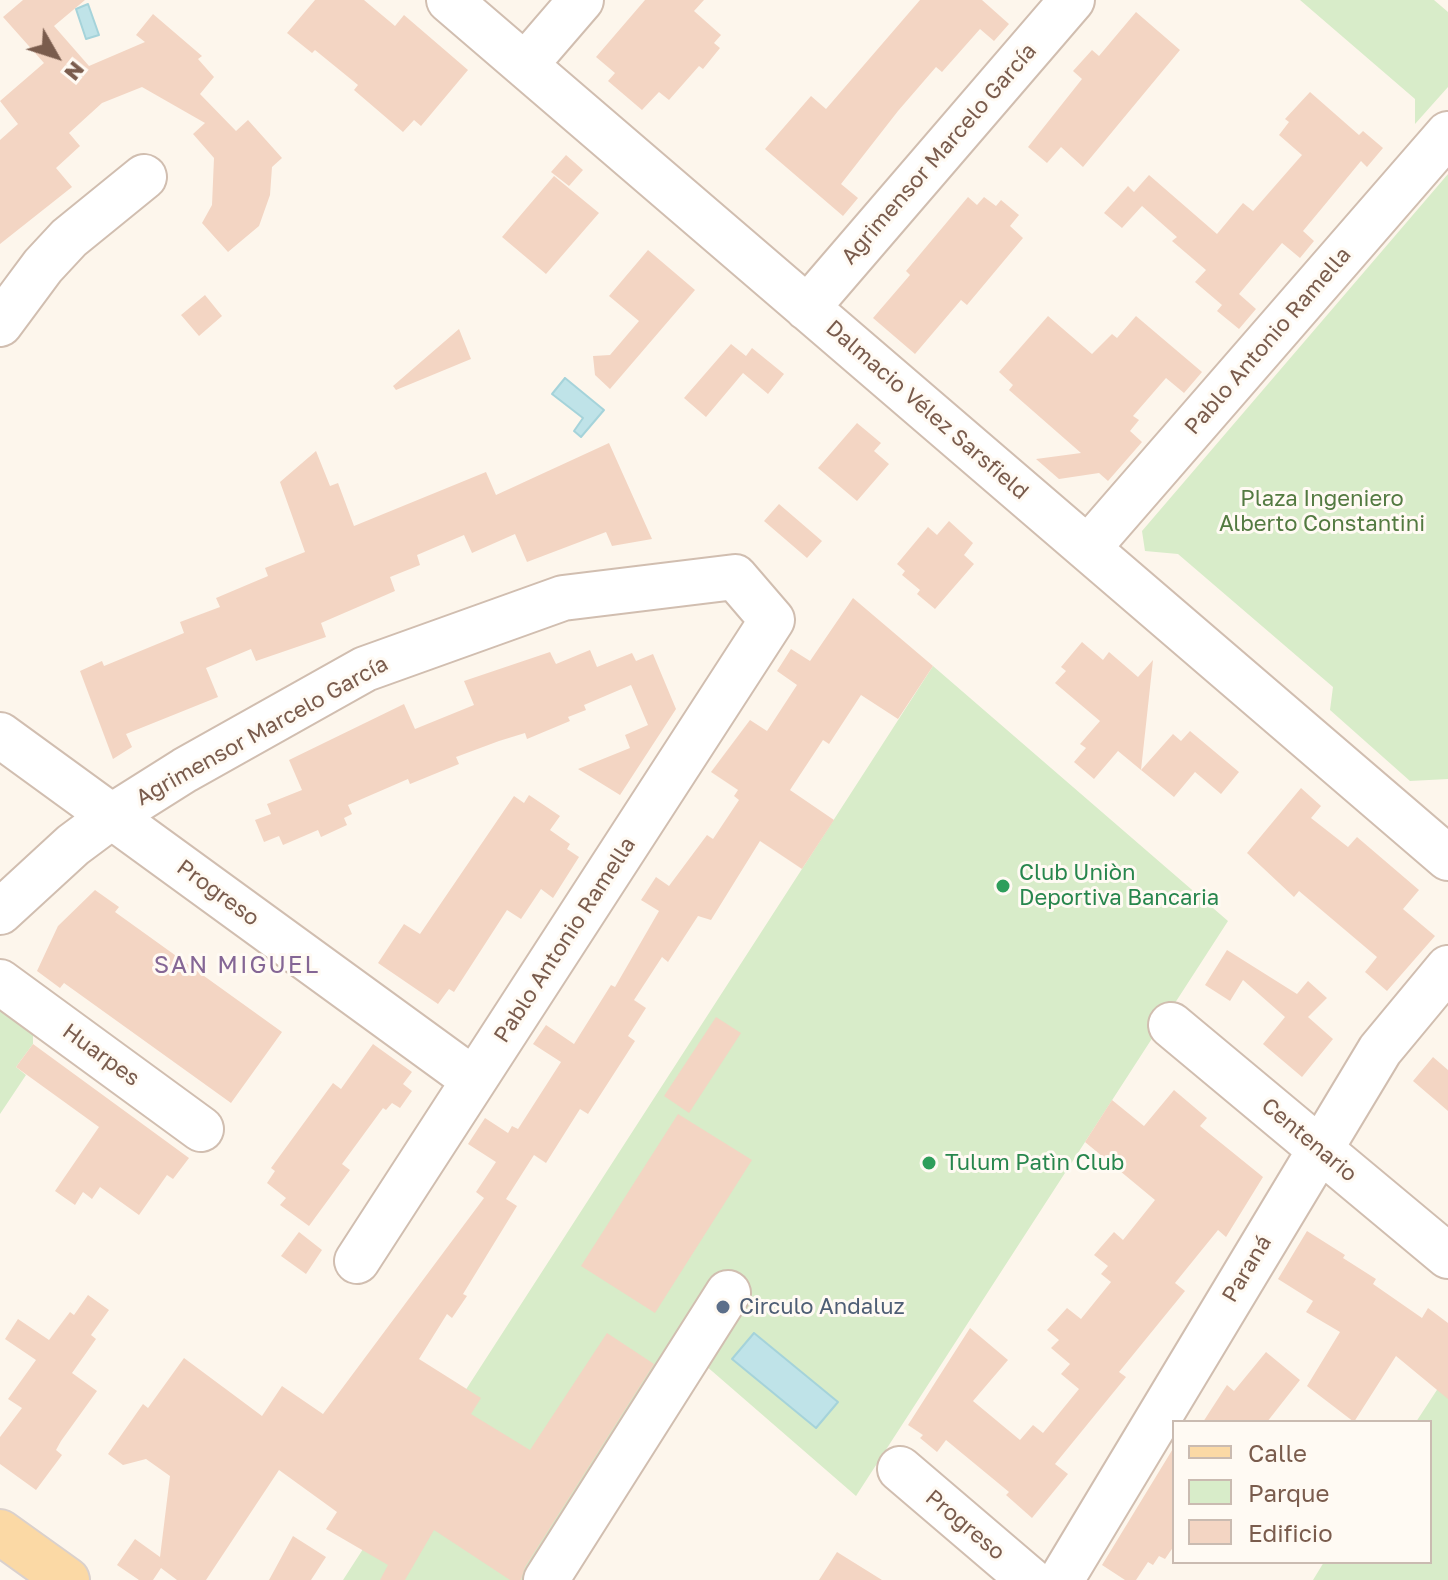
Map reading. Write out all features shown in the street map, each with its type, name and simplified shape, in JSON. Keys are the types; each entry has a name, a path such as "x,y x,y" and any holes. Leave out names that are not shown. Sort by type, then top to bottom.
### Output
{"main road":[{"path":"0,1532 67,1580"}],"street":[{"name":"Dalmacio Vélez Sarsfield","path":"449,0 1448,858"},
{"path":"525,65 581,0"},
{"name":"Agrimensor Marcelo García","path":"807,308 1072,0"},
{"name":"Pablo Antonio Ramella","path":"1088,548 1448,134"},
{"path":"0,324 52,256 144,177"},
{"name":"Agrimensor Marcelo García","path":"0,912 73,845 112,816 185,770 365,669 563,598 735,577 772,620"},
{"name":"Pablo Antonio Ramella","path":"357,1261 772,620"},
{"name":"Progreso","path":"0,735 474,1080"},
{"path":"1405,820 1448,818"},
{"name":"Paraná","path":"1061,1580 1380,1050 1448,968"},
{"name":"Huarpes","path":"0,982 201,1129"},
{"name":"Centenario","path":"1171,1025 1448,1256"},
{"path":"546,1580 728,1293"},
{"name":"Progreso","path":"900,1469 1030,1580"}],"green space":[{"path":"1300,0 1434,0 1448,12 1448,87 1415,124 1415,99"},
{"name":"Plaza Ingeniero Alberto Constantini","path":"1448,174 1448,779 1410,781 1330,710 1333,687 1178,554 1145,551 1142,531"},
{"path":"933,666 1228,921 856,1496 705,1365 566,1580 343,1580"},
{"path":"0,1008 33,1033 33,1044 16,1067 26,1075 0,1114"},
{"path":"1448,1373 1448,1580 1313,1580 1323,1564 1432,1564 1432,1420 1417,1420"}],"water":[{"path":"88,4 99,35 86,39 76,9"},
{"path":"565,378 604,410 581,437 574,431 583,418 552,394"},
{"path":"754,1333 838,1402 816,1428 732,1359"}],"building":[{"path":"23,0 85,0 54,26 89,66 145,42 136,35 153,14 202,56 198,59 214,77 200,94 236,131 248,120 282,158 272,167 270,195 259,226 228,252 202,223 212,205 214,158 193,134 205,123 142,87 102,103 69,133 80,146 56,168 72,187 0,244 0,140 18,124 0,101 44,63 3,17"},
{"path":"315,0 364,0 395,26 404,15 468,70 421,126 414,120 403,132 354,90 358,85 315,50 312,53 287,33"},
{"path":"645,0 704,0 694,11 721,35 714,43 720,48 703,69 699,66 669,100 659,92 642,110 608,81 615,73 596,57"},
{"path":"920,0 982,0 1009,24 994,41 980,29 942,72 936,67 841,184 858,198 843,216 765,149 811,96 826,109"},
{"path":"1136,12 1180,50 1083,167 1061,147 1047,163 1028,147 1082,79 1073,71 1092,50 1099,56"},
{"path":"1310,92 1359,135 1363,131 1383,148 1367,167 1361,161 1303,231 1314,241 1300,258 1282,243 1239,294 1256,309 1239,329 1217,311 1222,305 1195,282 1206,270 1172,241 1177,237 1142,206 1122,228 1104,213 1128,186 1134,192 1149,175 1217,234 1243,203 1253,211 1302,155 1279,135 1289,122 1285,119"},
{"path":"566,155 583,170 569,186 551,172"},
{"path":"554,176 599,213 546,274 502,237"},
{"path":"968,197 977,205 984,197 996,206 1001,200 1019,215 1010,226 1023,238 967,305 961,300 915,354 873,318 910,275 906,271"},
{"path":"648,250 695,290 610,389 595,375 593,356 610,355 639,321 609,296"},
{"path":"205,295 222,316 199,336 181,315"},
{"path":"1048,316 1092,354 1112,334 1117,338 1136,316 1202,372 1184,393 1166,378 1133,416 1139,420 1130,431 1142,442 1108,481 1099,473 1059,479 1036,459 1081,453 1009,390 1013,385 999,372"},
{"path":"459,329 471,359 396,390 393,386"},
{"path":"731,344 746,356 752,348 784,374 768,394 743,373 706,417 684,398"},
{"path":"857,423 881,443 874,451 889,464 857,501 818,468"},
{"path":"609,443 652,539 612,546 606,532 527,562 515,534 472,553 464,535 417,555 420,565 390,577 395,591 321,623 326,637 256,661 251,649 206,668 218,697 126,734 132,747 113,759 80,671 102,661 104,666 184,633 180,622 220,607 216,598 268,576 265,568 305,552 280,482 316,451 330,486 338,483 354,526 486,472 496,495"},
{"path":"779,504 822,541 807,558 764,521"},
{"path":"949,521 973,543 964,555 974,564 935,609 917,594 920,590 902,575 905,571 897,564 928,527 937,535"},
{"path":"853,598 933,666 898,719 861,695 829,744 823,740 790,790 834,820 802,869 760,841 711,920 698,916 668,962 662,957 634,1000 646,1008 628,1036 635,1041 588,1114 580,1109 546,1163 534,1155 506,1199 517,1206 463,1294 467,1296 452,1318 447,1314 419,1359 481,1398 471,1414 530,1450 607,1333 654,1364 525,1567 521,1580 510,1580 434,1530 405,1580 380,1580 388,1565 326,1529 337,1512 279,1470 206,1580 177,1580 161,1568 153,1580 139,1580 117,1565 135,1539 160,1557 170,1476 146,1459 123,1465 108,1454 143,1404 148,1408 184,1358 262,1416 282,1386 323,1414 484,1198 476,1192 496,1162 468,1144 485,1118 508,1133 512,1126 518,1129 561,1062 533,1044 546,1025 574,1044 611,985 615,987 659,911 641,900 656,877 669,886 707,835 713,839 739,800 734,796 738,790 711,772 750,720 767,731 797,685 777,671 791,649 810,661"},
{"path":"1082,642 1103,660 1109,652 1138,677 1153,660 1141,770 1118,751 1094,779 1074,762 1086,748 1080,744 1100,721 1055,683 1066,671 1061,667"},
{"path":"590,650 597,667 632,653 636,661 653,654 676,709 620,795 578,769 630,748 625,735 648,725 631,685 584,705 586,710 568,717 570,721 527,739 525,733 456,757 459,764 410,784 408,779 348,805 352,814 344,818 347,825 321,837 318,830 283,845 279,836 264,842 255,820 271,814 267,804 302,790 289,760 404,704 415,729 474,705 464,681 550,652 556,664"},
{"path":"1190,731 1239,772 1221,794 1195,772 1174,797 1141,770 1173,734 1181,741"},
{"path":"1301,788 1321,806 1311,818 1348,847 1357,837 1419,890 1403,909 1435,936 1387,991 1365,972 1377,957 1299,891 1294,897 1247,853"},
{"path":"529,795 560,816 550,830 570,844 567,849 579,857 553,898 541,889 521,919 507,910 454,992 449,989 438,1004 378,963 404,924 420,934 514,796 524,803"},
{"path":"95,890 119,907 115,912 282,1032 231,1103 64,983 60,988 37,971 58,926"},
{"path":"1227,950 1297,994 1308,981 1327,998 1308,1017 1333,1039 1302,1077 1263,1044 1285,1017 1243,980 1230,1001 1205,985"},
{"path":"716,1017 741,1033 689,1113 664,1096"},
{"path":"33,1044 189,1158 173,1179 167,1175 139,1215 100,1187 92,1199 83,1192 75,1205 55,1191 99,1127 16,1067"},
{"path":"373,1044 412,1072 403,1084 412,1091 400,1108 392,1103 386,1110 383,1108 342,1164 350,1170 309,1226 280,1205 286,1198 267,1183 275,1171 271,1168 333,1083 341,1089"},
{"path":"1433,1057 1448,1070 1448,1111 1413,1081"},
{"path":"1174,1090 1207,1118 1200,1126 1263,1177 1226,1237 1218,1230 1175,1283 1185,1291 1119,1372 1126,1377 1055,1464 1068,1474 1032,1518 1006,1495 1009,1492 946,1440 937,1452 920,1438 923,1435 908,1425 970,1328 1008,1360 973,1401 1020,1440 1033,1425 1043,1433 1079,1389 1061,1374 1070,1364 1051,1348 1059,1340 1047,1330 1067,1308 1081,1319 1111,1282 1101,1274 1108,1266 1094,1255 1114,1232 1123,1240 1155,1200 1085,1142 1112,1100 1144,1126"},
{"path":"678,1114 752,1160 655,1313 581,1266"},
{"path":"1307,1231 1345,1255 1343,1258 1376,1279 1373,1284 1422,1318 1428,1308 1448,1323 1448,1399 1396,1356 1355,1420 1351,1420 1307,1386 1340,1332 1306,1312 1313,1301 1278,1279"},
{"path":"299,1232 322,1250 306,1274 281,1256"},
{"path":"88,1295 109,1310 91,1335 96,1339 72,1373 97,1391 61,1441 56,1450 62,1455 36,1490 0,1464 0,1437 22,1408 8,1399 36,1360 5,1339 18,1319 49,1340 70,1312 74,1315"},
{"path":"1266,1352 1300,1380 1269,1420 1204,1420 1227,1385 1234,1391"},
{"path":"1172,1450 1172,1549 1165,1559 1159,1556 1153,1565 1148,1562 1136,1580 1125,1580 1102,1565"},
{"path":"293,1536 326,1557 311,1580 269,1580"},
{"path":"837,1552 882,1580 819,1580"}],"place":[{"name":"Club Uniòn Deportiva Bancaria","path":"1003,886"},
{"name":"Tulum Patìn Club","path":"929,1163"},
{"name":"Circulo Andaluz","path":"723,1307"}],"district":[{"name":"SAN MIGUEL","path":"237,965"}]}
